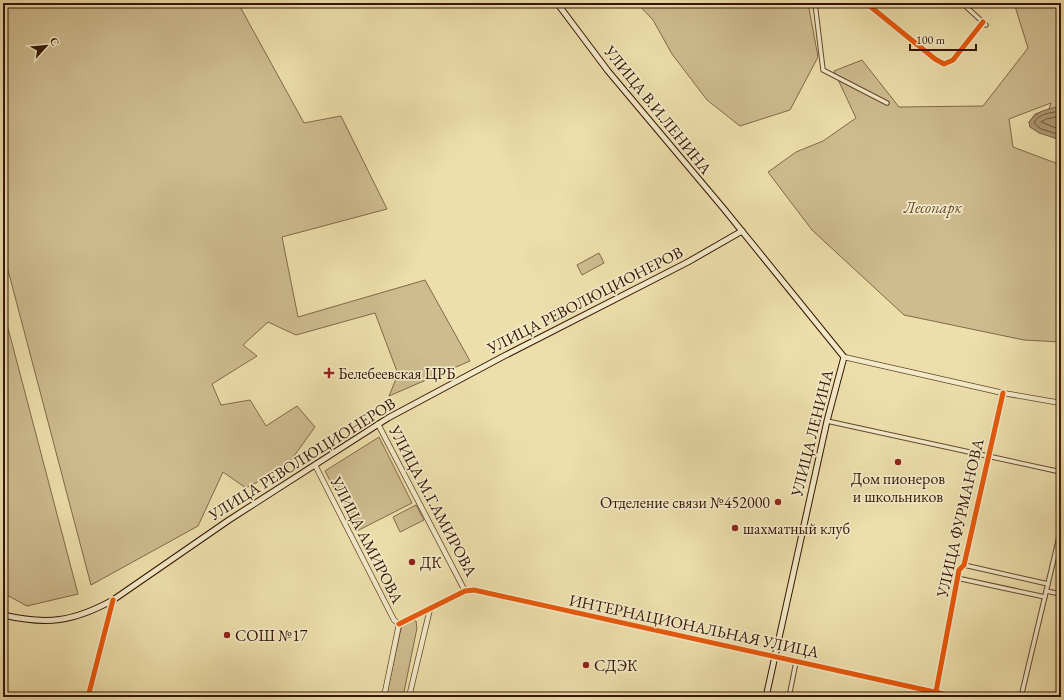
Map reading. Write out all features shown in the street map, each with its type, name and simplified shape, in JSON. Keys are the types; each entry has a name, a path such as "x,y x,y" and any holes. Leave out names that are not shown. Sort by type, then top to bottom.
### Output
{"main road":[{"name":"УЛИЦА В.И.ЛЕНИНА","path":"557,3 608,71 742,231"},
{"name":"УЛИЦА ЛЕНИНА","path":"742,231 844,357 827,421 766,697"},
{"name":"УЛИЦА РЕВОЛЮЦИОНЕРОВ","path":"3,615 28,621 47,621 83,615 113,600 229,520 378,424 504,356 688,262 742,231"}],"street":[{"path":"815,3 823,70 887,103"},
{"path":"862,3 871,7 935,59 944,64 953,60 984,24 962,3"},
{"path":"844,357 1003,393 1061,403"},
{"name":"УЛИЦА ФУРМАНОВА","path":"936,695 959,570 964,565 1003,393"},
{"path":"827,421 1061,472"},
{"name":"УЛИЦА М.Г.АМИРОВА","path":"378,424 465,591"},
{"name":"УЛИЦА АМИРОВА","path":"315,465 394,620 399,624"},
{"path":"1021,697 1061,529"},
{"path":"964,565 1048,584"},
{"path":"958,578 1045,597"},
{"name":"ИНТЕРНАЦИОНАЛЬНАЯ УЛИЦА","path":"465,591 474,590 775,657 936,695 956,697"},
{"path":"1046,590 1061,594"},
{"path":"384,697 399,624 465,591"},
{"path":"88,697 113,600"},
{"path":"409,697 430,609"},
{"path":"789,697 796,662"}],"green space":[{"path":"3,3 238,3 304,123 341,116 387,209 282,237 298,317 425,280 470,361 389,396 398,374 375,313 296,335 268,322 243,345 257,356 212,384 221,405 250,400 266,426 297,406 315,427 286,467 246,488 223,472 198,526 91,585 3,251"},
{"path":"637,3 808,3 818,57 790,110 740,126 707,100 672,54 653,20"},
{"name":"Лесопарк","path":"1014,3 1061,3 1061,141 1030,127 1029,122 1035,114 1049,109 1051,103 1009,119 1013,147 1061,165 1061,342 1024,340 904,315 812,230 768,172 796,152 823,141 856,118 834,71 862,60 899,107 983,106 1028,48"},
{"path":"599,253 604,263 582,275 577,265"},
{"path":"3,309 78,594 27,606 3,593"},
{"path":"379,437 412,503 357,531 325,471"},
{"path":"416,505 424,520 400,532 393,517"},
{"path":"409,619 416,621 417,628 403,697 386,697 402,624"}],"water":[{"path":"1061,106 1061,140 1039,133 1030,127 1029,122 1036,115 1043,111"}],"cycle path":[{"path":"862,3 871,7 935,59 944,64 953,60 983,22"},
{"path":"935,697 959,570 964,565 1003,393"},
{"path":"399,624 465,591 474,590 957,697"},
{"path":"88,697 113,600"}],"place":[{"name":"Белебеевская ЦРБ","path":"329,373"},
{"name":"Дом пионеров и школьников","path":"898,462"},
{"name":"Отделение связи №452000","path":"778,502"},
{"name":"шахматный клуб","path":"735,528"},
{"name":"ДК","path":"412,562"},
{"name":"СОШ №17","path":"227,635"},
{"name":"СДЭК","path":"586,665"}]}
